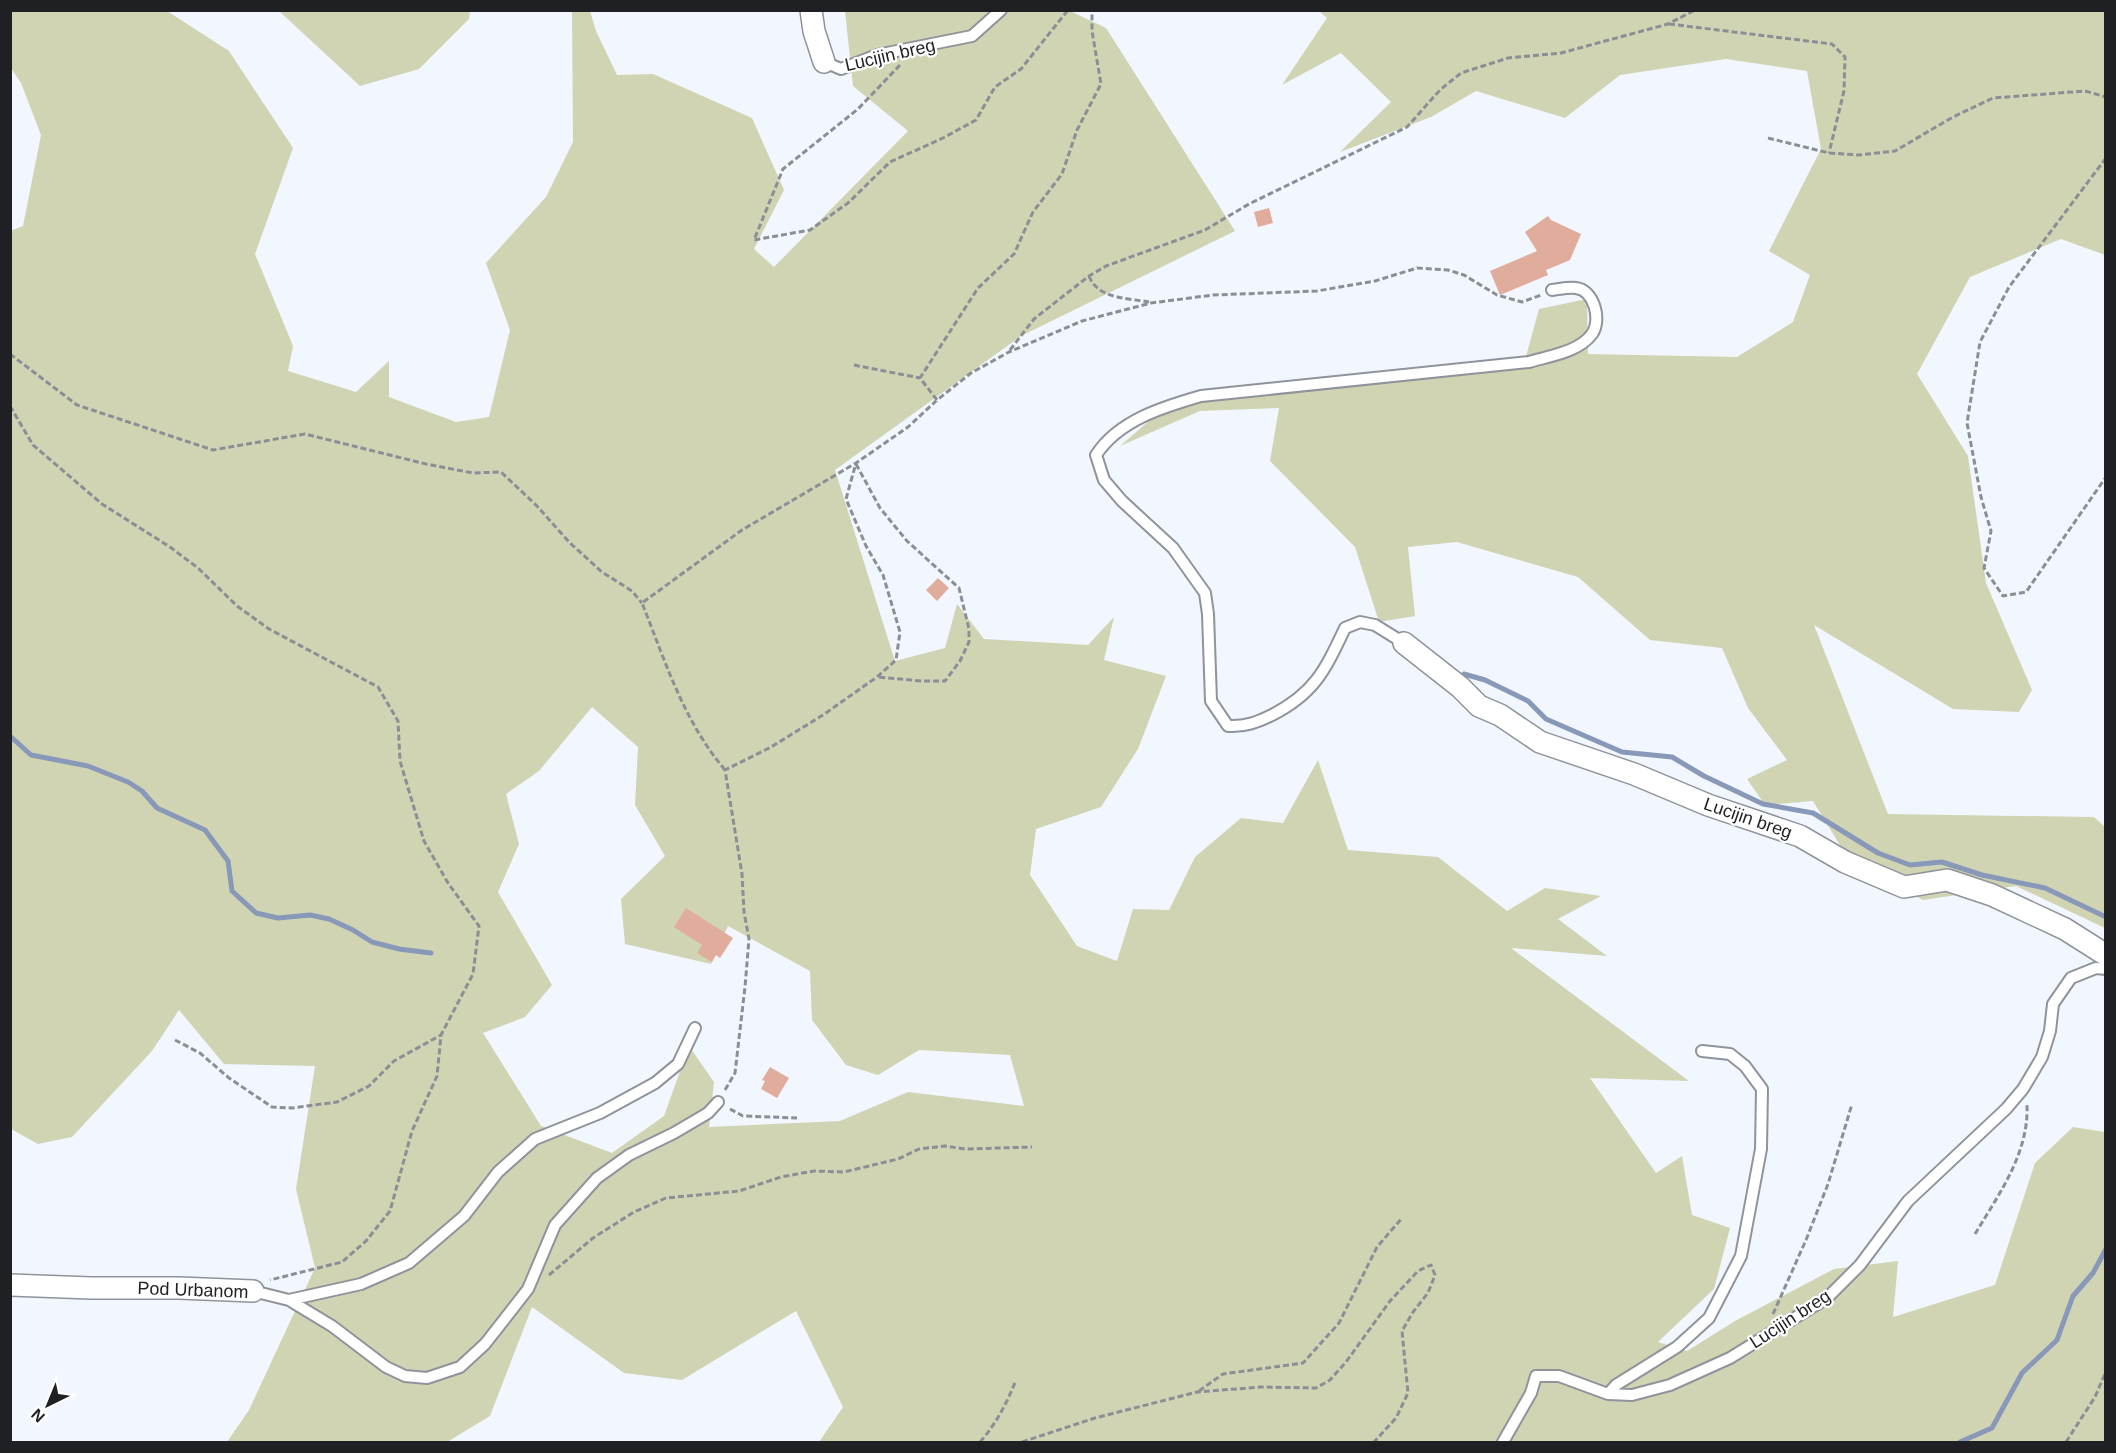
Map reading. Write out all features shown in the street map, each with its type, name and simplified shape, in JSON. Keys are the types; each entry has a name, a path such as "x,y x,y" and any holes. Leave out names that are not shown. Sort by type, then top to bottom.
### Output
{"street":[{"name":"Lucijin breg","path":"811,10 814,31 824,62"},
{"name":"Lucijin breg","path":"1404,643 1461,687 1479,706 1500,715 1540,742 1634,774 1708,805 1800,836 1845,862 1904,887 1947,880 1992,895 2065,929 2106,955"},
{"name":"Pod Urbanom","path":"10,1285 253,1290"}],"lane":[{"name":"Lucijin breg","path":"824,62 841,69 877,55 972,36 1001,10"},
{"path":"1404,643 1375,625 1360,622 1344,628 1323,671 1310,689 1292,705 1243,727 1228,726 1211,701 1208,614 1205,593 1173,548 1122,501 1104,480 1096,455 1106,440 1129,424 1165,406 1202,396 1529,362 1576,347 1593,333 1598,319 1595,306 1578,288 1552,290"},
{"name":"Lucijin breg","path":"1503,1443 1531,1393 1536,1376 1559,1376 1608,1394 1632,1395 1670,1385 1730,1358 1827,1298 1860,1265 1908,1201 2006,1109 2023,1089 2042,1057 2050,1031 2053,1004 2071,978 2096,968 2106,969"},
{"path":"289,1300 361,1284 409,1263 464,1216 498,1172 535,1138 600,1113 655,1083 678,1064 695,1028"},
{"path":"1608,1394 1616,1385 1677,1347 1709,1318 1741,1256 1761,1149 1762,1089 1745,1066 1730,1054 1702,1051"},
{"name":"Pod Urbanom","path":"253,1290 289,1300 332,1326 386,1367 405,1376 427,1378 460,1366 485,1344 528,1288 555,1225 597,1178 629,1155 708,1113 718,1102"}],"path":[{"path":"907,49 898,68 873,94 783,169 754,240 810,230 848,203 890,162 976,120 995,87 1021,69 1068,10"},
{"path":"920,378 978,288 1014,254 1033,212 1062,174 1077,130 1101,84 1092,31 1092,10"},
{"path":"1009,351 1034,319 1089,276 1131,256 1205,230 1249,204 1407,127 1440,90 1461,73 1508,58 1561,53 1668,24 1695,10"},
{"path":"1668,24 1832,44 1845,57 1844,91 1829,153"},
{"path":"1768,138 1829,153 1859,155 1895,151 1953,117 1993,99 2085,91 2106,97"},
{"path":"2106,158 2009,287 1980,342 1967,423 1990,531 1984,568 2003,596 2026,592 2106,477"},
{"path":"642,603 742,530 856,463 908,427 971,373 1009,351 1082,321 1151,303 1213,295 1317,291 1375,281 1417,268 1448,270 1464,275 1497,295 1522,302 1552,290"},
{"path":"1089,276 1093,285 1104,294 1151,303"},
{"path":"10,354 77,405 213,450 305,434 426,464 473,473 501,472 536,505 570,543 602,572 632,591 642,603 677,694 706,748 725,770 742,874 744,912 749,939 746,987 735,1073 718,1102 743,1116 797,1118"},
{"path":"854,365 920,378 937,400"},
{"path":"10,406 33,445 102,504 138,525 198,568 237,606 269,629 378,687 398,721 400,761 424,841 448,882 479,926 473,974 441,1035 437,1076 412,1131 390,1210 366,1240 342,1262 276,1277 253,1290"},
{"path":"725,770 771,747 823,715 877,677 896,660 900,632 883,575 866,546 846,499 856,463"},
{"path":"856,463 880,508 907,540 959,588 969,629 969,642 960,661 945,681 877,677"},
{"path":"175,1040 200,1053 229,1078 272,1107 292,1108 337,1102 369,1086 394,1061 441,1035"},
{"path":"1975,1234 2008,1180 2025,1137 2027,1107 2023,1089"},
{"path":"1772,1316 1802,1250 1828,1184 1852,1104"},
{"path":"528,1288 546,1278 601,1233 634,1212 666,1198 739,1191 781,1177 814,1171 843,1172 898,1159 919,1149 945,1146 965,1149 1032,1147"},
{"path":"1197,1392 1223,1374 1303,1363 1339,1323 1377,1247 1402,1218"},
{"path":"1022,1443 1095,1418 1197,1392 1261,1387 1316,1388 1330,1380 1346,1362 1385,1308 1418,1271 1431,1265 1435,1275 1428,1293 1402,1330 1408,1393 1396,1418 1374,1443"},
{"path":"2066,1443 2095,1397 2106,1371"},
{"path":"980,1443 990,1432 1016,1380"}],"green space":[{"path":"11,11 167,11 229,51 293,148 255,254 293,346 288,371 356,392 389,361 389,397 456,422 489,417 510,330 486,263 546,197 573,142 572,11 590,11 596,31 617,75 653,74 752,118 784,190 754,249 774,267 908,131 853,86 845,11 1070,11 1106,28 1235,231 1021,336 835,470 895,661 945,648 957,604 984,639 1088,645 1114,617 1104,660 1166,676 1138,749 1101,807 1036,829 1030,875 1077,946 1117,961 1133,909 1169,910 1195,857 1241,818 1283,823 1318,760 1348,850 1438,857 1507,911 1545,888 1601,896 1558,919 1607,956 1511,948 1689,1081 1590,1078 1656,1173 1682,1156 1692,1215 1730,1228 1714,1289 1658,1342 1687,1351 1735,1321 1834,1269 1898,1261 1893,1317 1995,1285 2035,1163 2073,1127 2105,1132 2105,1442 819,1442 843,1407 796,1311 682,1380 624,1373 532,1307 490,1416 447,1442 227,1442 249,1410 315,1268 296,1189 315,1066 224,1064 179,1010 152,1051 72,1137 38,1144 11,1129 10,231 23,226 41,135 21,83 11,68","holes":["592,707 638,747 635,805 665,856 621,899 625,944 711,964 728,926 810,971 812,1020 846,1065 878,1075 919,1050 1010,1055 1024,1106 908,1092 840,1121 709,1127 714,1082 689,1046 664,1116 612,1153 541,1126 483,1033 525,1017 552,985 498,892 519,844 506,794 539,771"]},
{"path":"279,11 470,11 469,19 419,69 360,86"},
{"path":"1319,11 2105,11 2105,255 2061,239 1970,277 1917,374 1968,456 1986,583 2032,690 2019,712 1953,709 1814,625 1888,814 2094,817 2105,827 2105,928 2016,886 1923,900 1849,860 1813,801 1765,805 1747,779 1787,760 1748,708 1722,648 1650,640 1578,577 1457,542 1408,547 1415,616 1379,622 1355,547 1270,461 1279,408 1200,411 1120,446 1165,407 1525,360 1539,309 1587,299 1588,354 1737,357 1793,322 1810,275 1769,251 1821,149 1807,71 1726,59 1620,75 1565,118 1476,91 1431,117 1340,152 1391,102 1341,53 1282,85 1327,18"}],"building":[{"path":"1269,208 1273,223 1258,227 1254,212"},
{"path":"1548,216 1551,220 1581,234 1570,260 1546,270 1548,275 1500,295 1490,271 1537,251 1525,232"},
{"path":"938,578 949,588 937,601 926,590"},
{"path":"686,908 733,938 720,958 716,955 712,962 697,953 702,945 674,927"},
{"path":"770,1067 789,1078 777,1098 761,1089 765,1081 762,1080"}],"waterway":[{"path":"1464,674 1485,680 1528,701 1546,719 1622,752 1672,757 1704,776 1763,804 1813,813 1878,853 1910,865 1942,862 1982,875 2045,888 2106,917"},
{"path":"10,736 31,755 88,766 128,782 142,791 157,808 205,830 228,861 232,891 256,913 278,918 310,915 329,919 372,942 399,949 431,953"},
{"path":"1960,1442 1992,1428 2022,1373 2057,1340 2073,1296 2093,1273 2106,1249"}]}
